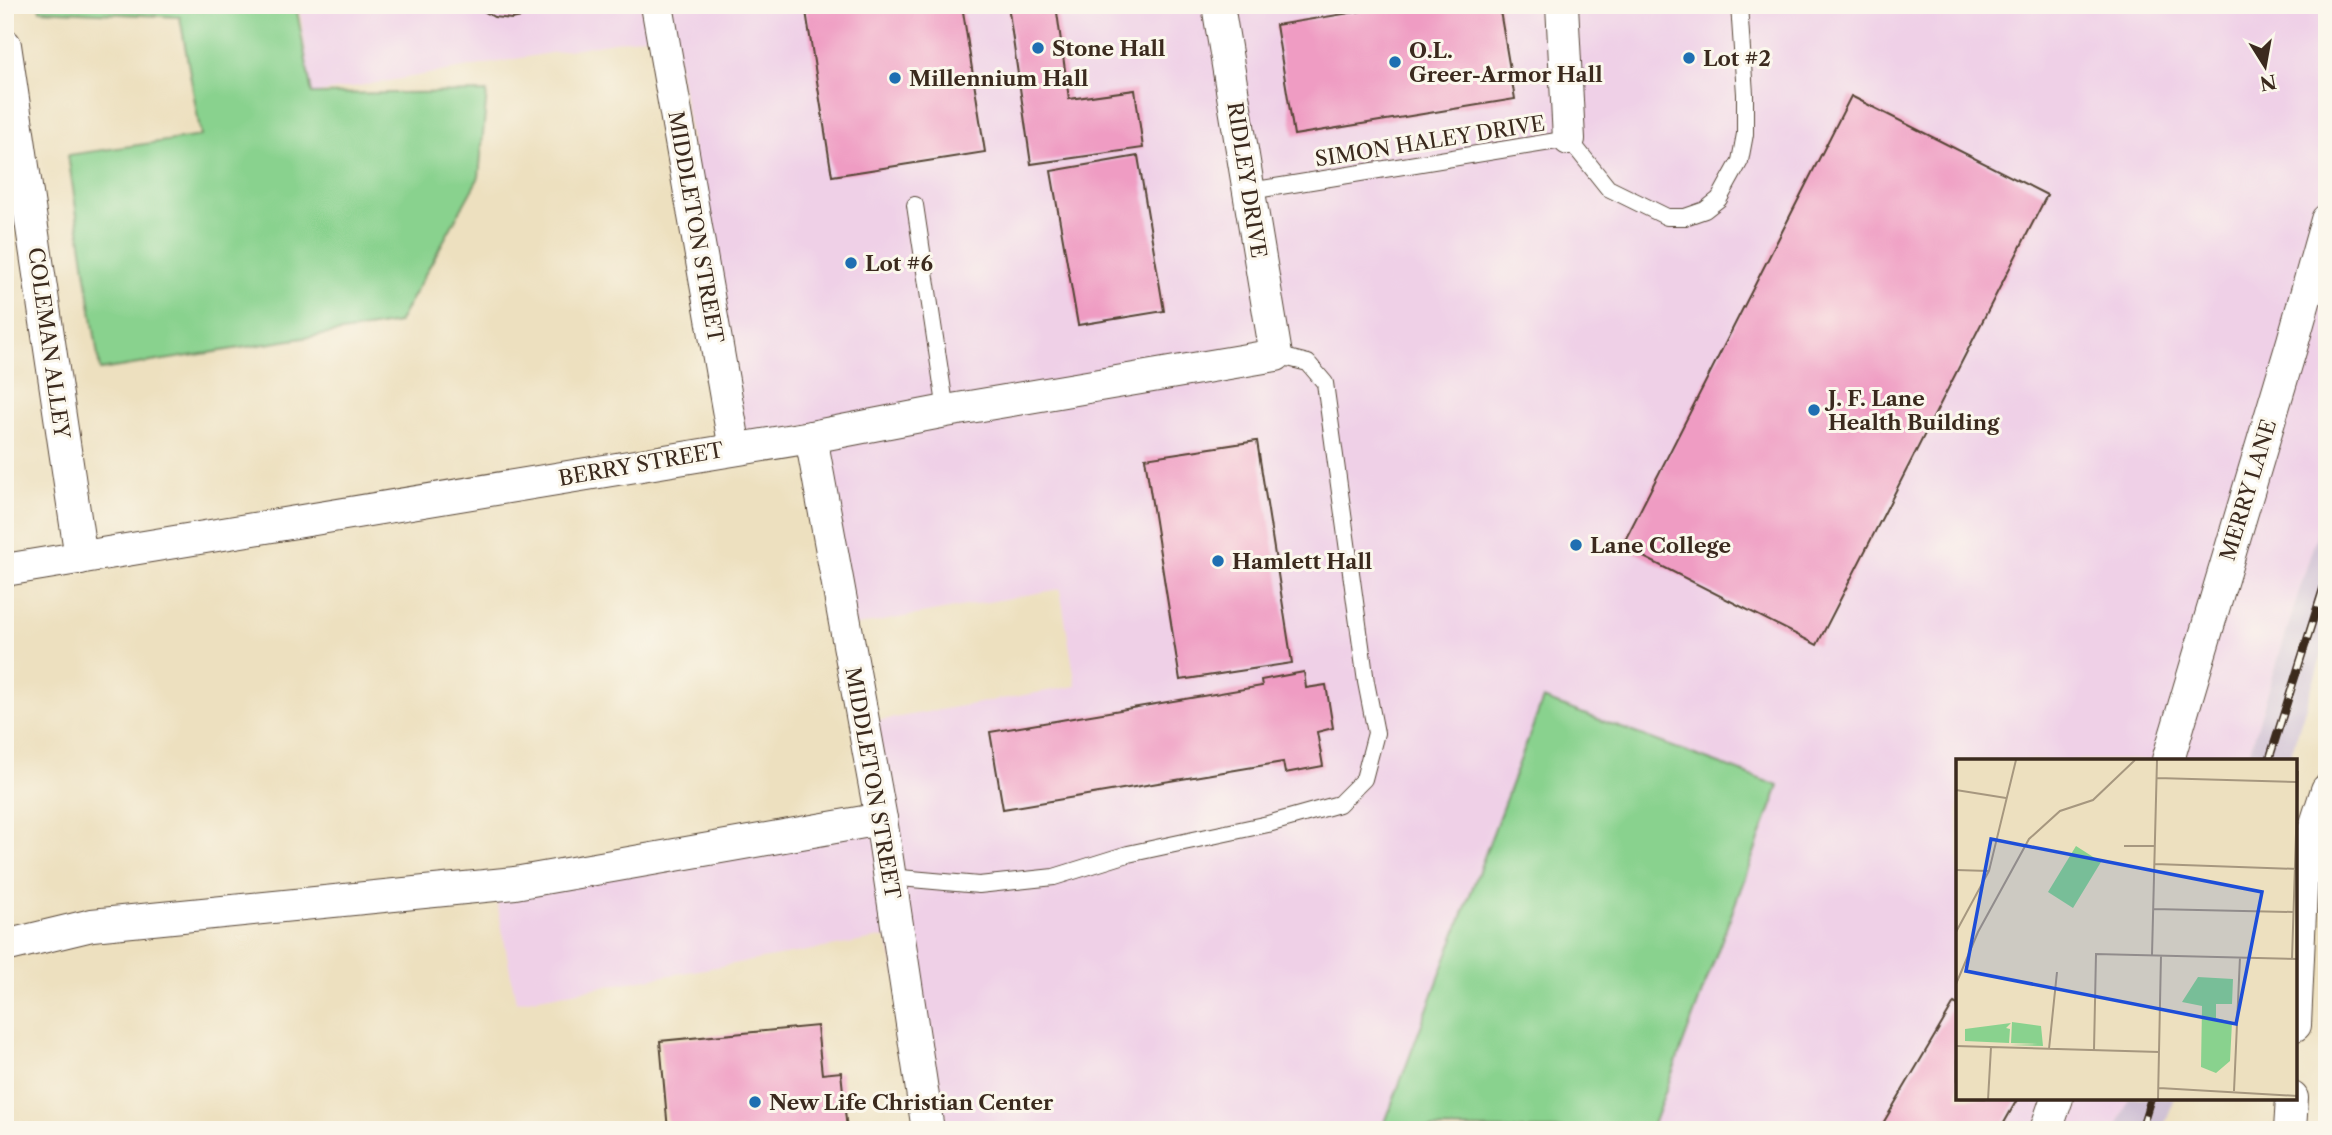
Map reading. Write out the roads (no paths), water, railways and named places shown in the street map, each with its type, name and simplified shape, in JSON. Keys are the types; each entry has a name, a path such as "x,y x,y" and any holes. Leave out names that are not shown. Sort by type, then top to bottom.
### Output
{"street":[{"name":"MIDDLETON STREET","path":"657,5 735,449"},
{"name":"RIDLEY DRIVE","path":"1218,5 1276,355"},
{"path":"1562,5 1569,139"},
{"name":"COLEMAN ALLEY","path":"5,46 81,558"},
{"name":"MERRY LANE","path":"2169,759 2327,220"},
{"name":"BERRY STREET","path":"5,570 811,437 946,411 1276,355"},
{"name":"MIDDLETON STREET","path":"811,437 881,819 928,1130"},
{"path":"2297,1009 2327,790"},
{"path":"5,946 92,925 515,883 881,819"},
{"path":"2046,1130 2056,1100"},
{"path":"2290,1130 2292,1100"}],"lane":[{"name":"SIMON HALEY DRIVE","path":"1250,191 1569,139 1608,188 1667,217 1685,217 1705,210 1719,199 1740,161 1745,134 1739,5"},
{"path":"915,205 946,411"},
{"path":"889,877 979,885 1054,877 1128,854 1268,824 1339,804 1364,779 1376,733 1366,682 1325,383 1308,363 1276,355"}],"railway":[{"path":"2269,759 2327,576"},
{"path":"2141,1130 2150,1100"}],"place":[{"name":"Stone Hall","path":"1038,48"},
{"name":"Lot #2","path":"1689,58"},
{"name":"O.L. Greer-Armor Hall","path":"1395,62"},
{"name":"Millennium Hall","path":"895,78"},
{"name":"Lot #6","path":"851,263"},
{"name":"J. F. Lane Health Building","path":"1814,410"},
{"name":"Lane College","path":"1576,545"},
{"name":"Hamlett Hall","path":"1218,561"},
{"name":"New Life Christian Center","path":"755,1102"}]}
